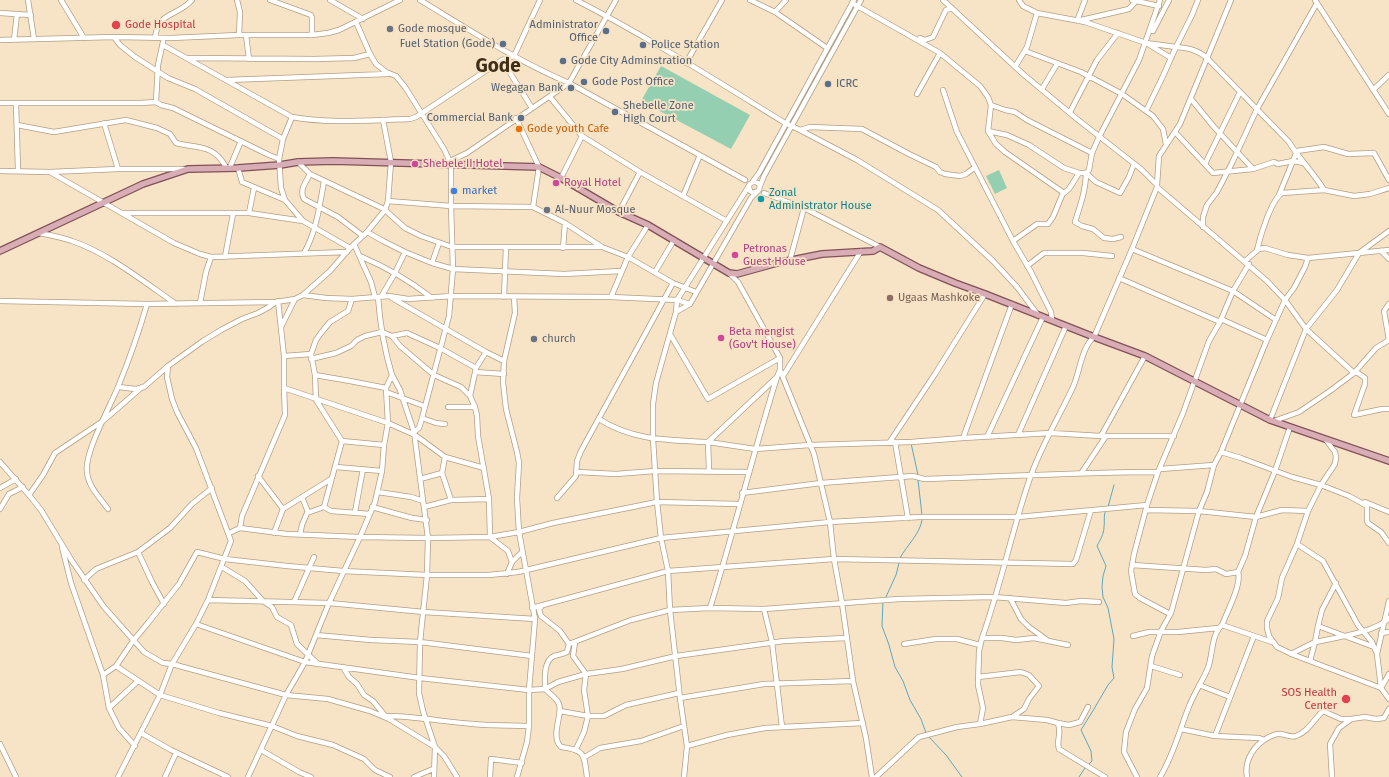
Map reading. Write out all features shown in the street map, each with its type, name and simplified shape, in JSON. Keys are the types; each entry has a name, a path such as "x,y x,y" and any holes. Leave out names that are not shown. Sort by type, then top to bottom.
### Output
{"main road":[{"path":"0,251 154,180 188,169 238,168 298,162 451,163 539,167 619,212 648,225 729,272 737,274 790,260 822,254 873,251 880,247 919,268 955,283 1145,356 1272,420 1389,462"}],"street":[{"path":"28,0 34,39"},
{"path":"61,0 84,38"},
{"path":"155,38 158,24 192,0"},
{"path":"237,0 240,12 239,35"},
{"path":"270,0 311,15 312,35"},
{"path":"330,0 363,19"},
{"path":"0,40 312,35 328,33 356,22 400,0"},
{"path":"420,0 514,56 569,83 751,184 758,183 759,190"},
{"path":"163,45 292,117 304,120 329,121 410,119 421,114 502,60 514,56 540,0"},
{"path":"576,0 686,63 786,124 857,160 938,210 993,261 1040,316 987,437"},
{"path":"451,163 569,83 616,0"},
{"path":"686,63 722,0"},
{"path":"752,0 775,12 826,48"},
{"path":"775,12 786,0"},
{"path":"676,312 690,304 751,198 759,190 764,176 861,0"},
{"path":"943,0 1015,66 1134,164 1203,227 1247,263 1285,300 1306,328 1354,373 1358,373 1365,378 1365,384 1354,414 1389,409"},
{"path":"1019,0 1023,6 1037,12 1078,21 1146,43 1171,58"},
{"path":"1078,21 1085,0"},
{"path":"1121,237 1113,239 1104,238 1093,229 1082,226 1076,222 1082,195 1086,185 1086,173 1089,170 1092,152 1139,60 1160,0"},
{"path":"1146,43 1169,0"},
{"path":"1146,111 1164,76 1198,0"},
{"path":"980,724 983,708 978,685 980,645 1031,476 1079,374 1086,346 1094,337 1132,249 1157,186 1159,156 1180,124 1231,0"},
{"path":"1078,21 1128,9 1134,1 1159,6"},
{"path":"684,777 688,746 679,693 670,610 668,571 661,538 657,502 653,439 653,404 656,383 678,300 684,288 759,173 826,48 853,2 940,53 980,86 988,97 991,105 988,130 996,144 1063,193"},
{"path":"1203,227 1203,217 1206,205 1217,192 1257,109 1316,2 1389,114"},
{"path":"912,36 924,40 933,37 946,10 952,8"},
{"path":"1015,66 1025,51 1037,12"},
{"path":"0,13 31,15"},
{"path":"14,40 17,14"},
{"path":"356,22 376,64 390,74 396,76 405,87 444,148 451,163 453,269 450,316 424,406 422,418 419,428 415,433"},
{"path":"1070,112 1097,60 1118,33"},
{"path":"246,35 249,59"},
{"path":"114,37 120,45 135,57 158,72 176,82 195,88 283,139"},
{"path":"156,102 158,65 163,45 163,38"},
{"path":"1146,43 1187,48 1201,53 1289,142 1296,154 1316,177 1324,190"},
{"path":"1025,51 1088,76 1122,94 1152,116 1163,129 1166,144"},
{"path":"917,94 940,53"},
{"path":"186,58 354,58 370,54"},
{"path":"821,59 826,63"},
{"path":"502,60 532,108"},
{"path":"1042,89 1057,64"},
{"path":"226,80 390,74"},
{"path":"1373,90 1389,75"},
{"path":"943,90 957,132 974,168 1051,312 1052,320"},
{"path":"1205,164 1221,135 1240,92"},
{"path":"550,97 582,136 640,172 727,221"},
{"path":"1191,99 1253,170"},
{"path":"798,101 804,104"},
{"path":"0,103 156,102 173,108 279,158"},
{"path":"16,103 18,170"},
{"path":"991,105 1015,112 1027,120 1092,152"},
{"path":"292,117 283,139 279,158 281,188 286,200 303,221"},
{"path":"516,118 539,167 532,207"},
{"path":"17,125 54,132 126,120 157,128 170,134 176,143 207,149 217,154 228,167 242,141"},
{"path":"0,301 176,304 277,301 295,299 303,295 330,270 367,232 385,210 388,201 391,162 383,120"},
{"path":"104,123 118,169"},
{"path":"800,130 810,127 862,129 909,154 936,166 940,172 945,174 960,176 966,174 974,168"},
{"path":"988,130 1007,135 1029,145 1064,168 1079,173 1086,173 1096,182 1120,193 1134,164"},
{"path":"1175,132 1213,173 1253,170 1274,162 1278,164 1293,161 1304,163"},
{"path":"561,178 582,136"},
{"path":"1170,614 1135,594 1131,571 1146,507 1209,341 1247,263 1257,250 1261,234 1271,210 1280,195 1297,151 1324,147 1348,154 1374,153 1389,180"},
{"path":"683,196 700,155"},
{"path":"298,162 310,174 385,210 405,228 421,236 452,247 602,247"},
{"path":"238,168 242,182 286,200"},
{"path":"0,171 18,170 50,172 118,169 188,169"},
{"path":"50,172 174,243 200,254 212,257 225,257 346,252"},
{"path":"619,212 640,172"},
{"path":"1013,241 1037,224 1048,224 1053,217 1063,193 1069,189 1079,173"},
{"path":"310,174 304,184 302,194 307,201 338,218 363,236"},
{"path":"304,253 320,207 324,181"},
{"path":"751,184 751,192 759,190 804,208 880,247"},
{"path":"249,213 254,188"},
{"path":"1280,195 1290,192 1324,190 1354,196 1370,194 1389,188"},
{"path":"388,201 451,206 532,207 565,223 602,247 628,257 673,283 696,292"},
{"path":"790,260 804,208"},
{"path":"121,213 262,214 303,221 350,248"},
{"path":"225,257 233,214"},
{"path":"563,248 565,223"},
{"path":"611,297 628,257 648,225"},
{"path":"1272,420 1298,345 1306,328 1337,290 1359,253 1389,231"},
{"path":"367,232 405,252 432,263 453,269 506,270 564,274 621,271"},
{"path":"39,233 72,240 92,249 129,271 176,304"},
{"path":"655,272 674,240"},
{"path":"432,263 439,243"},
{"path":"354,244 378,297 386,355 392,375 415,433 423,501 427,520 428,538 427,576 420,642 419,693 423,711 435,747 433,769 434,777"},
{"path":"504,297 506,247"},
{"path":"1257,250 1265,248 1288,255 1308,258 1389,250"},
{"path":"1132,249 1233,291 1276,320"},
{"path":"1381,251 1389,259"},
{"path":"378,297 395,274 405,252"},
{"path":"783,376 861,252"},
{"path":"1027,266 1044,253 1083,253 1112,256"},
{"path":"360,256 415,285 432,298"},
{"path":"200,303 206,272 212,257"},
{"path":"1137,777 1124,748 1126,732 1135,709 1147,688 1152,656 1161,631 1170,614 1199,511 1214,465 1285,300 1294,288 1308,258"},
{"path":"710,608 723,567 748,472 780,370 780,358 741,288 729,272"},
{"path":"1120,278 1267,340"},
{"path":"557,498 576,476 577,461 581,451 673,283"},
{"path":"889,443 935,374 985,294"},
{"path":"303,295 352,299 389,296 408,299 452,296 611,297 678,300 690,304"},
{"path":"389,296 504,361"},
{"path":"514,297 515,313 504,361 506,409 519,463 517,498 519,532 535,619 529,690 529,726 527,742 517,777"},
{"path":"281,327 295,299"},
{"path":"324,507 342,441 316,400 315,375 311,356 316,340 330,322 348,311 352,299"},
{"path":"240,528 242,516 285,415 284,356 277,301"},
{"path":"30,495 55,453 103,421 168,366 203,341 242,319 258,313 277,301"},
{"path":"108,509 90,484 87,473 87,465 90,452 132,351 147,304"},
{"path":"963,438 1012,304"},
{"path":"1272,420 1303,410 1354,373 1376,348 1389,340 1384,311 1389,304"},
{"path":"1018,435 1066,326"},
{"path":"284,356 311,356 336,353 351,346 357,340 365,336 382,332 392,336 400,346 434,374 461,387 470,396 475,407 489,499 490,537"},
{"path":"392,336 407,332 440,348 475,370 504,374"},
{"path":"670,334 708,399 780,358"},
{"path":"470,396 475,370 486,352"},
{"path":"1082,472 1104,436 1145,356"},
{"path":"118,777 160,695 172,664 196,624 208,600 231,541 196,448 177,412 172,399 168,382 168,366"},
{"path":"780,370 810,445 830,522 834,559 853,681 866,738 872,777"},
{"path":"315,375 386,390 424,406"},
{"path":"248,777 286,696 305,662 329,603 360,538 378,492 388,423 386,390 392,375"},
{"path":"709,471 708,442 777,377"},
{"path":"118,386 136,389 142,387"},
{"path":"284,388 316,400 352,410 415,433 445,457 484,468"},
{"path":"448,407 475,407"},
{"path":"422,418 436,423 445,424"},
{"path":"599,419 626,433 653,439 708,442 755,449 810,445 911,442 1050,433 1104,436 1174,436"},
{"path":"1160,777 1169,763 1188,709 1208,668 1214,645 1214,638 1220,627 1240,577 1238,572 1245,556 1256,517 1275,471 1290,427"},
{"path":"1247,777 1246,768 1249,756 1264,740 1279,734 1295,736 1306,730 1323,711 1336,717 1351,719 1365,717 1384,718 1389,707 1389,698 1381,688 1291,654 1277,647 1272,642 1267,628 1267,621 1276,603 1282,578 1297,544 1308,511 1321,485 1335,464 1335,452 1326,440"},
{"path":"342,441 384,445"},
{"path":"895,442 908,518"},
{"path":"1220,452 1241,458 1292,477 1321,485 1389,512"},
{"path":"445,457 442,473 450,500"},
{"path":"0,462 30,495 84,580 104,608 144,652 163,663 172,664 286,696 328,699 370,711 390,719"},
{"path":"742,493 821,483 914,476 924,479 1031,476 1082,472 1159,470 1214,465"},
{"path":"336,467 382,471"},
{"path":"355,512 362,469"},
{"path":"576,472 616,474 655,471 748,472"},
{"path":"420,479 442,473"},
{"path":"258,476 283,509"},
{"path":"0,488 16,479"},
{"path":"274,533 283,509 331,479"},
{"path":"0,509 9,494 23,487"},
{"path":"84,580 96,569 138,552 170,528 192,504 212,488"},
{"path":"378,492 411,497 423,501"},
{"path":"1349,496 1367,506 1368,523 1382,532 1389,543"},
{"path":"300,534 308,512 302,497"},
{"path":"424,507 450,500 489,499"},
{"path":"228,533 240,528 274,533 360,538 490,537 657,502 740,504"},
{"path":"308,512 324,507 331,511 370,514"},
{"path":"372,507 412,518 427,520"},
{"path":"103,675 116,666 133,641 164,604 179,584 197,552 225,559 344,571 427,576 507,574 661,538 830,522 908,518 1018,517 1091,510 1146,507 1256,517 1282,510 1308,511"},
{"path":"532,608 668,571 834,559 1073,564 1076,560 1091,510"},
{"path":"490,537 508,551 512,562"},
{"path":"60,541 70,583 103,675 109,708 119,728 135,746"},
{"path":"1297,544 1323,561 1358,625 1374,647 1377,654 1381,688"},
{"path":"138,552 164,604"},
{"path":"507,574 512,562 522,552"},
{"path":"294,602 314,557"},
{"path":"1132,565 1183,569 1216,569 1226,574 1238,572"},
{"path":"222,567 245,582 263,602 272,607 277,617 291,625 297,644 318,664"},
{"path":"1310,661 1322,610 1336,583"},
{"path":"569,644 631,620 670,610 710,608 764,609 899,599 994,597 1066,603 1081,601 1099,602"},
{"path":"1010,598 1021,619 1029,627 1049,641"},
{"path":"208,600 329,603 424,612 535,619"},
{"path":"1377,654 1389,601"},
{"path":"541,606 539,610 541,616 560,631 569,644 567,652 553,656 548,662 544,680 545,688 559,702 560,711 557,740 558,744 562,747 576,749 585,757 587,777"},
{"path":"764,609 772,642 782,727"},
{"path":"1291,654 1315,642 1343,636 1384,624 1389,618"},
{"path":"196,624 305,662 420,678 529,690 545,688 558,682 586,674 622,669 676,656 772,642 846,638"},
{"path":"1318,626 1374,647"},
{"path":"1133,636 1149,632 1178,632 1220,627 1272,642"},
{"path":"1381,633 1389,632"},
{"path":"316,635 371,640 420,642 532,656"},
{"path":"1214,736 1254,636"},
{"path":"982,638 1016,640 1034,638 1068,645"},
{"path":"904,644 936,639 957,640 980,645"},
{"path":"575,642 573,656 586,674 584,690 588,716 584,732 576,749"},
{"path":"116,666 160,695 219,713 272,726 297,736 333,745 364,759 375,770 390,777"},
{"path":"1151,666 1180,674"},
{"path":"343,667 364,695 373,701 385,716 435,747 444,756 456,777"},
{"path":"978,677 1021,672 1029,675 1040,686 1029,698 1024,709 1012,717"},
{"path":"1381,688 1389,674"},
{"path":"109,708 138,681"},
{"path":"680,698 777,683 853,681"},
{"path":"1199,685 1230,696"},
{"path":"560,711 588,716 604,716 626,705 679,693"},
{"path":"876,777 919,736 957,727 1012,717 1047,720 1069,725 1080,722 1088,707"},
{"path":"385,716 408,716 427,720 476,724 529,726"},
{"path":"1336,717 1338,728"},
{"path":"1332,777 1330,744 1338,728 1351,719"},
{"path":"688,746 728,735 765,728 863,723"},
{"path":"1058,723 1061,732 1058,744 1059,749 1105,777"},
{"path":"585,757 600,748 641,741 684,726"},
{"path":"1181,729 1214,736 1259,738 1264,740"},
{"path":"141,733 176,753 228,777"},
{"path":"0,744 16,777"},
{"path":"261,750 299,772 311,777"},
{"path":"165,777 176,753"},
{"path":"490,777 491,759 522,763"},
{"path":"414,777 433,769"}],"green space":[{"path":"661,66 750,115 731,149 641,101"},
{"path":"999,170 1007,188 995,194 986,176"}],"waterway":[{"path":"911,443 918,475"},
{"path":"918,480 922,515"},
{"path":"1108,507 1114,485"},
{"path":"1089,764 1092,761 1091,751 1081,730 1108,685 1114,678 1112,667 1114,639 1108,608 1103,597 1102,587 1106,566 1097,546 1102,537 1106,510"},
{"path":"900,558 919,530 922,520"},
{"path":"885,599 896,575 899,563"},
{"path":"883,601 882,626 895,667 903,681 910,700 921,719 926,733"},
{"path":"929,737 946,755 962,777"},
{"path":"1079,777 1085,768"}],"place":[{"name":"Gode Hospital","path":"116,25"},
{"name":"Gode mosque","path":"390,29"},
{"name":"Administrator Office","path":"606,31"},
{"name":"Fuel Station (Gode)","path":"503,44"},
{"name":"Police Station","path":"643,45"},
{"name":"Gode City Adminstration","path":"563,61"},
{"name":"Gode Post Office","path":"584,82"},
{"name":"ICRC","path":"828,84"},
{"name":"Wegagan Bank","path":"571,88"},
{"name":"Shebelle Zone High Court","path":"615,112"},
{"name":"Commercial Bank","path":"521,118"},
{"name":"Gode youth Cafe","path":"519,129"},
{"name":"Shebele II Hotel","path":"415,164"},
{"name":"Royal Hotel","path":"556,183"},
{"name":"market","path":"454,191"},
{"name":"Zonal Administrator House","path":"761,199"},
{"name":"Al-Nuur Mosque","path":"547,210"},
{"name":"Petronas Guest House","path":"735,255"},
{"name":"Ugaas Mashkoke","path":"890,298"},
{"name":"Beta mengist (Gov't House)","path":"721,338"},
{"name":"church","path":"534,339"},
{"name":"SOS Health Center","path":"1346,699"}],"district":[{"name":"Gode","path":"498,67"}]}
